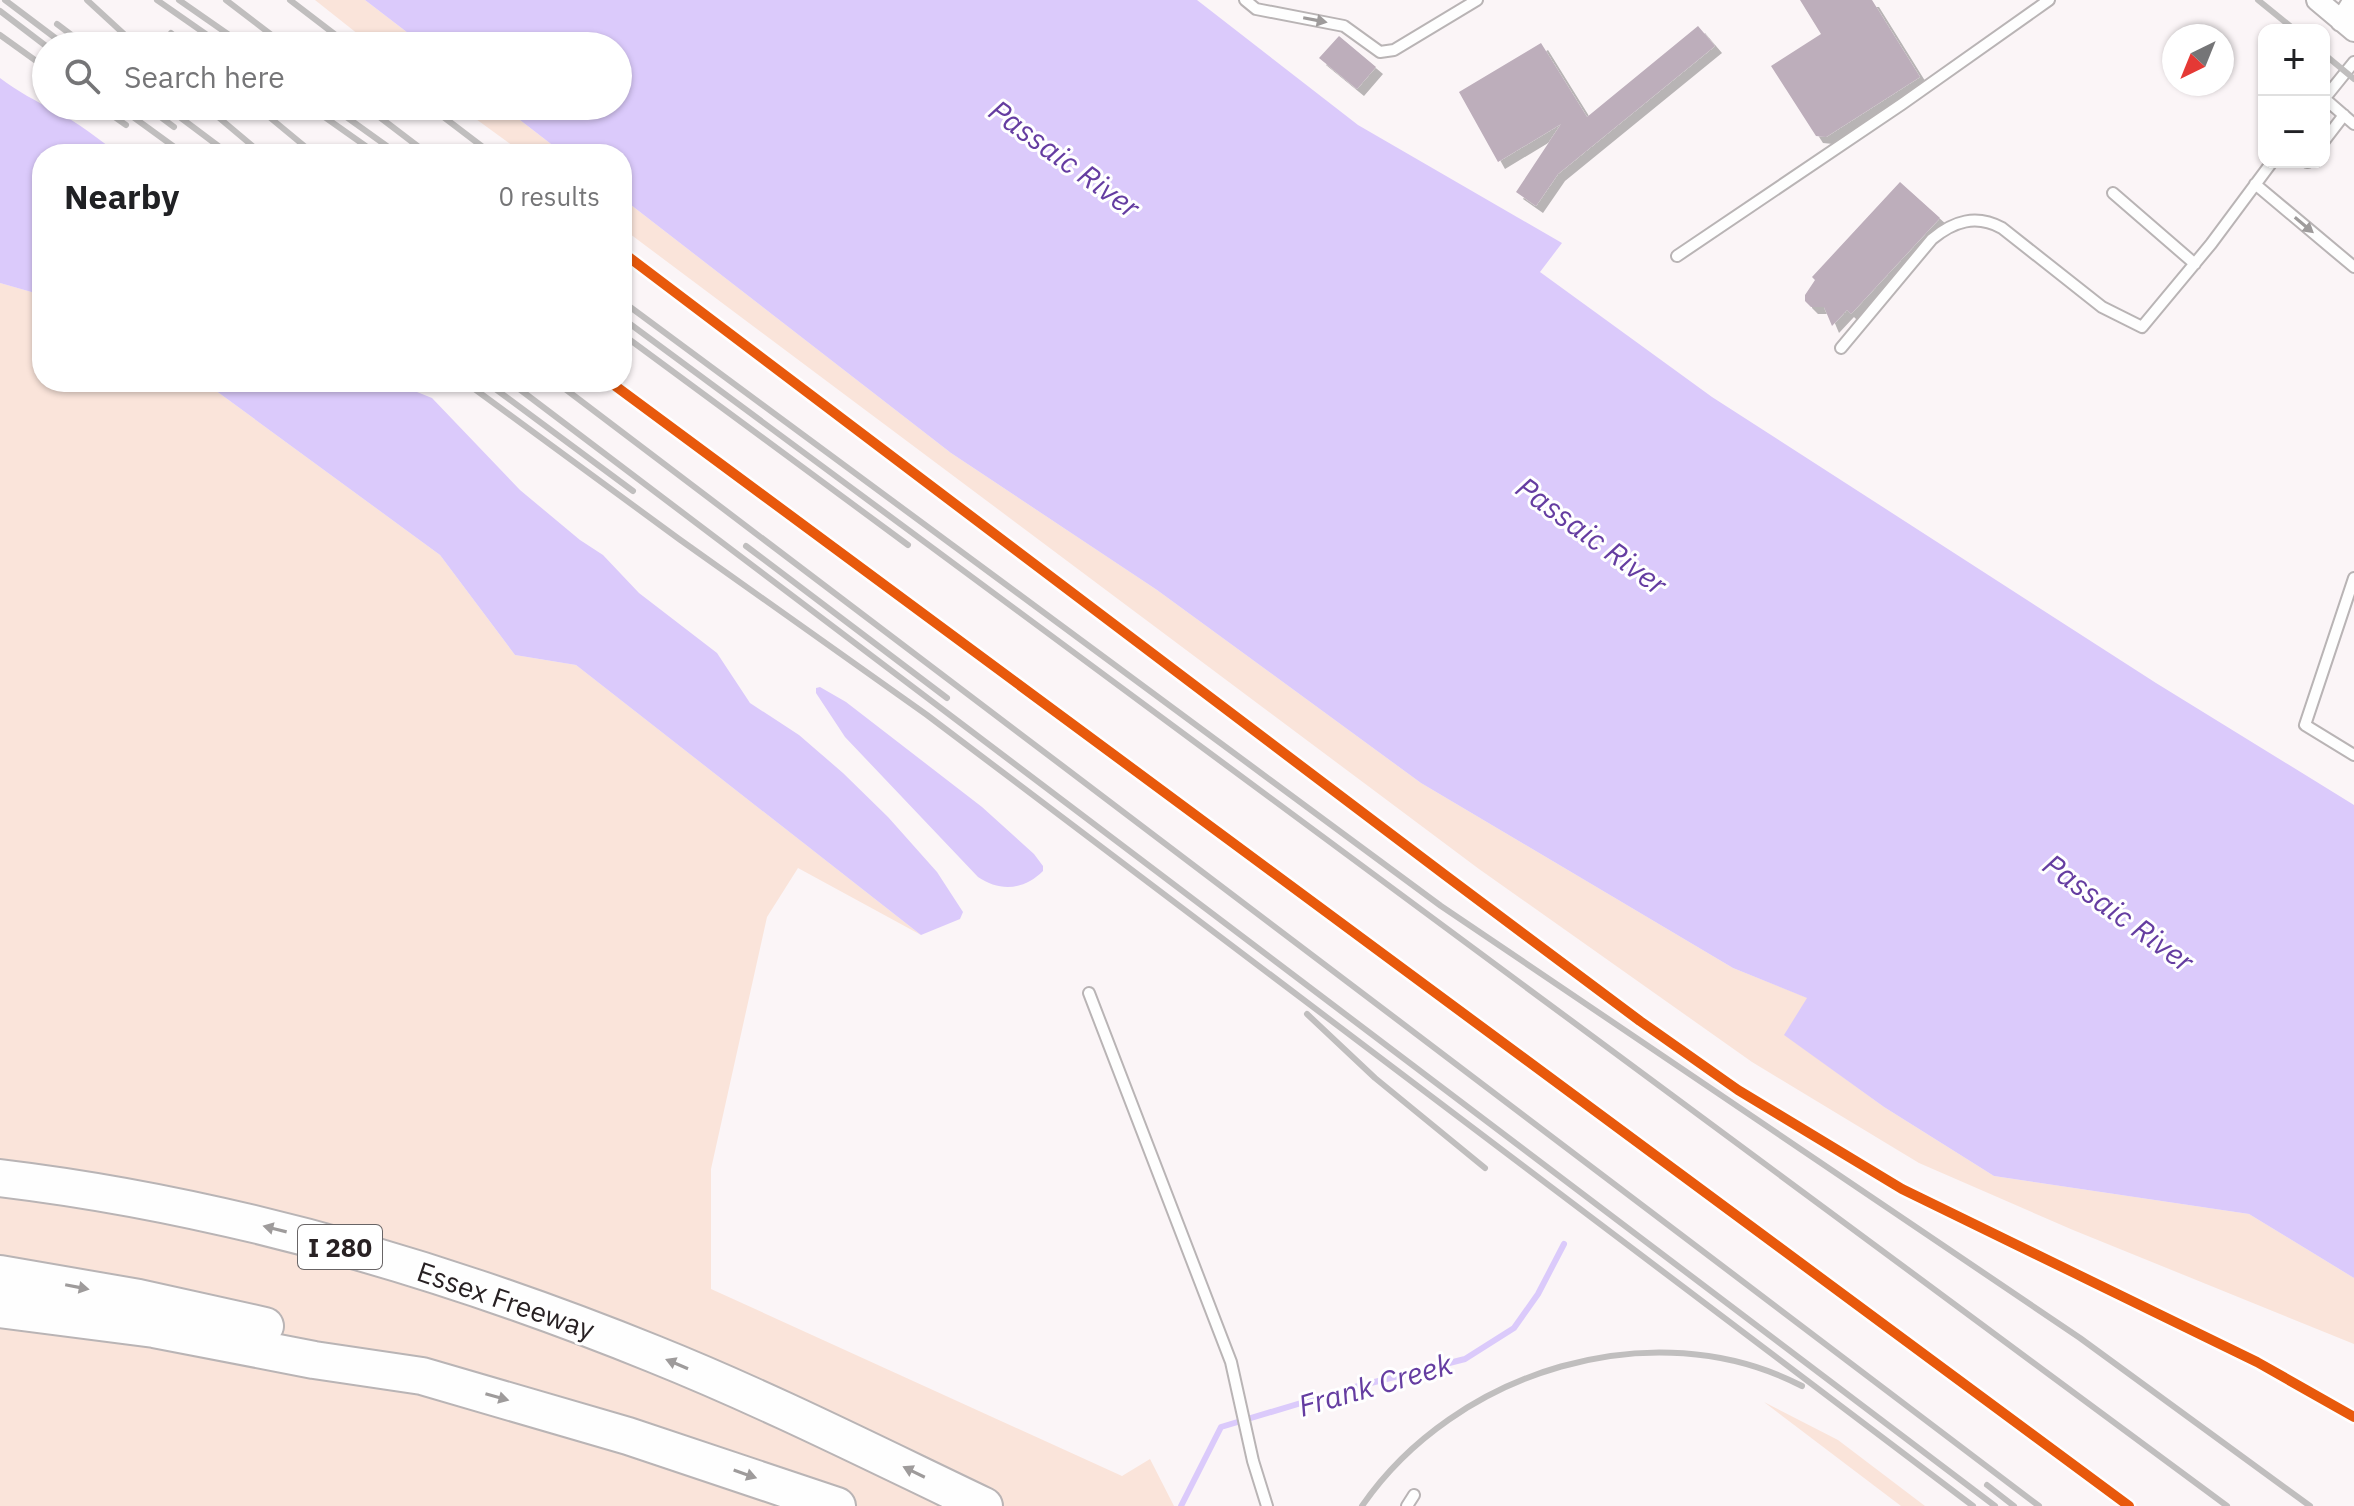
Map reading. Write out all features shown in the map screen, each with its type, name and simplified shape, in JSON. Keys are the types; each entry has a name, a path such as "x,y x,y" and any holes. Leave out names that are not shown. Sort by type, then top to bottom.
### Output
{"highway":[{"path":"0,1165 85,1188"},
{"name":"Essex Freeway","path":"0,1178 85,1188 201,1212 400,1264 528,1306 720,1382 984,1506"},
{"path":"0,1274 139,1298 321,1340 422,1376 628,1436 837,1506"},
{"path":"0,1309 154,1329 314,1360 422,1376"},
{"path":"0,1328 43,1331 154,1329"}],"street":[{"path":"2317,0 2348,26 2354,0"}],"lane":[{"path":"1245,0 1256,9 1344,26 1380,52 1394,50 1477,0"},
{"path":"1677,256 2049,0"},
{"path":"2326,96 2354,62"},
{"path":"2330,103 2354,124"},
{"path":"2330,133 2344,115"},
{"path":"1841,348 1932,239 1947,227 1968,220 1989,221 2002,228 2102,307 2142,327 2195,264 2267,168"},
{"path":"2255,184 2354,267"},
{"path":"2113,193 2195,264"},
{"path":"2354,578 2305,725 2354,755"},
{"path":"1089,993 1231,1362 1253,1461 1267,1506"},
{"path":"1407,1506 1414,1495"}],"shaded area":[{"path":"315,0 365,0 407,32 355,32"},
{"path":"477,120 520,120 551,144 510,144"},
{"path":"632,206 951,453 1157,590 1421,783 1733,968 1808,998 1785,1035 1884,1107 1994,1176 2249,1214 2354,1278 2354,1344 2073,1230 1919,1163 1752,1062 1479,869 632,235"},
{"path":"0,283 32,292 32,392 218,392 440,555 515,655 576,665 921,935 798,868 767,917 711,1169 711,1289 1122,1476 1150,1459 1174,1506 984,1506 839,1440 945,1506 0,1506"},
{"path":"1764,1402 1838,1440 1925,1506 1901,1506"}],"water":[{"name":"Passaic River","path":"365,0 1197,0 1358,125 1562,243 1540,272 1712,397 2156,683 2354,805 2354,1278 2249,1214 1994,1176 1884,1107 1784,1035 1807,998 1733,968 1421,783 1157,590 951,453 632,206 632,144 551,144 520,120 632,120 632,32 407,32"},
{"path":"0,78 32,99 32,120 72,120 105,144 32,144 32,292 0,283"},
{"path":"218,392 417,392 432,398 520,490 603,555 639,593 717,653 750,703 799,735 888,817 937,872 963,912 960,919 921,935 576,665 515,655 440,555"},
{"path":"820,687 846,702 982,807 1034,854 1043,871 1028,882 1012,887 995,885 978,877 845,737 816,693 816,688"}],"building":[{"path":"1800,0 1872,0 1920,77 1826,137 1816,136 1771,66 1821,34"},
{"path":"1698,26 1715,46 1558,174 1536,206 1516,192 1561,124 1498,162 1459,92 1541,43 1587,117"},
{"path":"1339,36 1376,67 1357,89 1319,58"},
{"path":"1900,182 1940,218 1851,314 1847,310 1832,326 1824,307 1811,307 1805,301 1805,295 1815,280 1812,277"}],"waterway":[{"name":"Frank Creek","path":"1181,1506 1221,1427 1351,1388 1465,1359 1514,1328 1538,1294 1564,1244"}],"railway":[{"path":"5,0 47,32"},
{"path":"87,0 122,32"},
{"path":"157,0 203,32"},
{"path":"179,0 225,32"},
{"path":"226,0 268,32"},
{"path":"290,0 332,32"},
{"path":"2258,0 2288,24"},
{"path":"0,11 32,35"},
{"path":"57,24 68,32"},
{"path":"0,35 32,58"},
{"path":"2330,59 2354,79"},
{"path":"119,120 126,125"},
{"path":"137,120 170,144"},
{"path":"165,120 174,127"},
{"path":"184,120 216,144"},
{"path":"222,120 250,144"},
{"path":"273,120 302,144"},
{"path":"329,120 363,144"},
{"path":"351,120 384,144"},
{"path":"383,120 415,144"},
{"path":"447,120 479,144"},
{"path":"632,260 1445,875 1738,1090 1902,1189 2257,1362 2354,1417"},
{"path":"632,308 1441,906 2080,1338 2310,1506"},
{"path":"632,325 2227,1506"},
{"path":"632,341 908,545"},
{"path":"479,392 927,715 1973,1506"},
{"path":"499,392 633,491"},
{"path":"523,392 1995,1506"},
{"path":"569,392 2039,1506"},
{"path":"624,392 2129,1506"},
{"path":"746,546 947,698"},
{"path":"1307,1014 1375,1078 1485,1168"},
{"path":"1362,1506 1401,1459 1449,1419 1503,1388 1561,1366 1622,1355 1683,1353 1744,1364 1802,1386"},
{"path":"1987,1485 2014,1506"}],"cycle path":[{"path":"632,260 1445,875 1738,1090 1902,1189 2257,1362 2354,1417"},
{"path":"624,392 2129,1506"}]}
